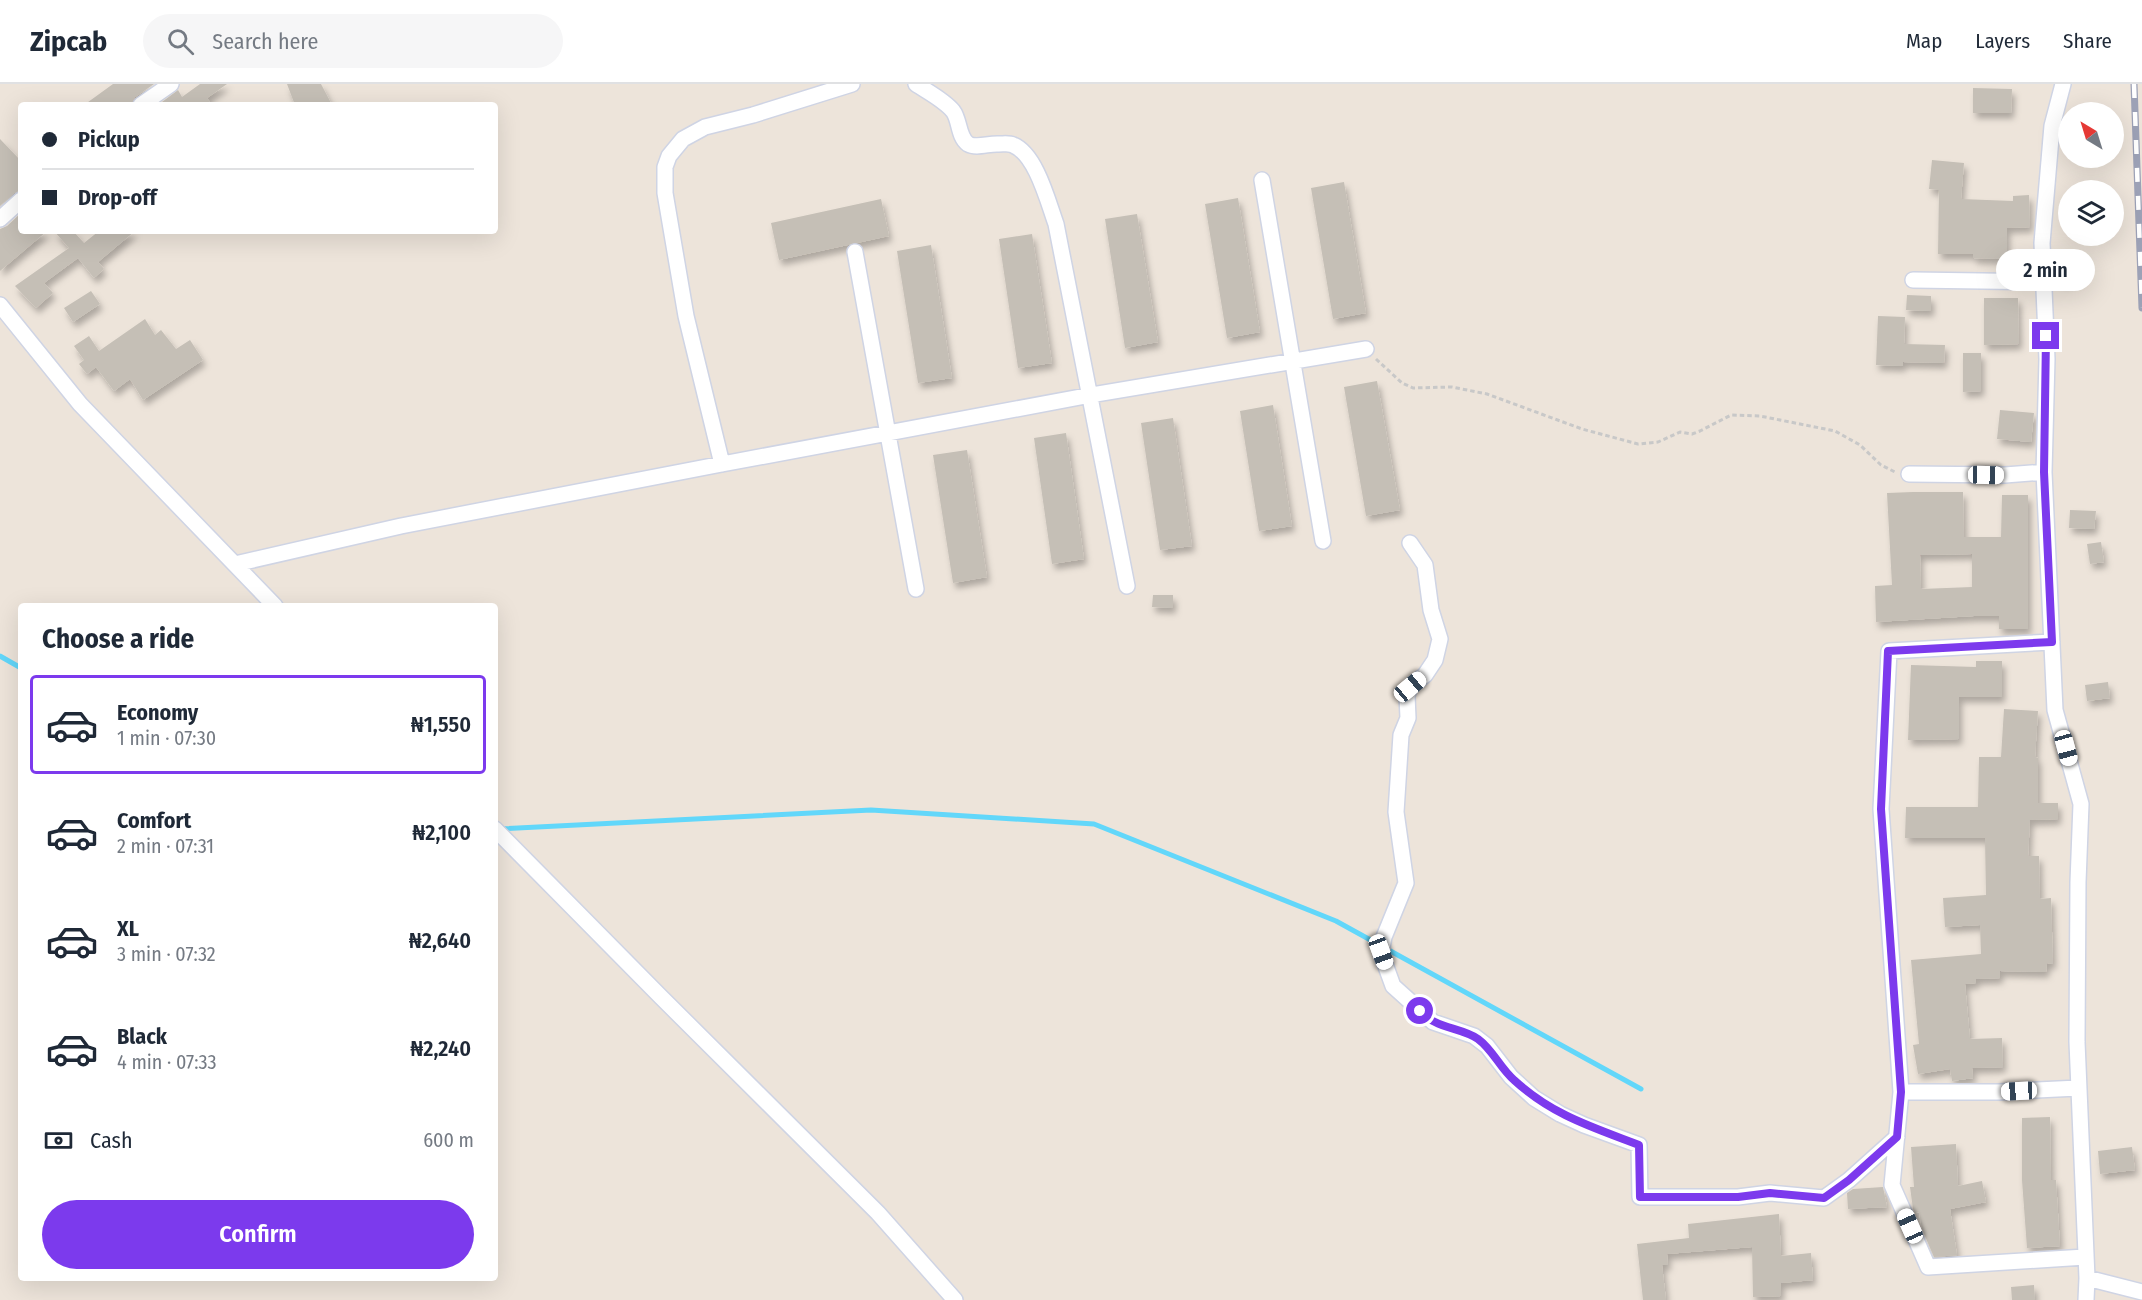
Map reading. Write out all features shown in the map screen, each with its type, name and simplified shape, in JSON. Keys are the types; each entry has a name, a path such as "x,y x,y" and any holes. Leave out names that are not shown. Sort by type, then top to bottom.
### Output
{"street":[{"path":"145,102 171,84"},
{"path":"722,464 686,316 665,193 665,167 669,156 683,139 705,127 753,115 852,84"},
{"path":"916,84 954,112 963,139 969,144 977,147 990,143 1012,144 1022,150 1031,161 1056,224 1127,586"},
{"path":"2063,84 2052,126 2042,243 2047,359 2044,472 2055,710 2081,804 2078,882 2078,1088 2086,1300"},
{"path":"1262,180 1323,541"},
{"path":"0,219 18,203"},
{"path":"855,252 916,589"},
{"path":"1913,280 2045,282"},
{"path":"0,304 80,404 272,603"},
{"path":"235,564 401,526 722,464 1090,395 1366,349"},
{"path":"1909,474 2005,475 2044,472"},
{"path":"1410,543 1425,566 1431,610 1440,639 1435,660 1425,675 1410,687 1407,696 1408,718 1401,735 1396,812 1406,883 1383,937 1381,952 1393,986 1433,1022 1474,1036 1487,1046 1510,1077 1534,1098 1584,1125 1639,1145 1640,1197 1738,1197 1770,1193 1824,1198 1849,1180 1897,1137"},
{"path":"2052,642 1888,651 1881,809 1901,1092 1892,1185 1928,1267 2085,1257"},
{"path":"498,832 878,1213 955,1300"},
{"path":"1901,1092 1999,1092 2078,1088"},
{"path":"2086,1278 2142,1292"}],"path":[{"path":"1366,349 1402,383 1413,388 1452,387 1487,394 1582,429 1638,444 1658,441 1680,432 1692,434 1731,415 1760,416 1835,431 1860,445 1888,470 1909,474"}],"building":[{"path":"113,84 154,84 135,97 132,102 88,102"},
{"path":"200,84 227,84 207,98 210,102 162,102 178,90 182,97"},
{"path":"287,84 321,84 330,102 294,102"},
{"path":"1973,88 2012,89 2011,113 1973,113"},
{"path":"0,139 18,158 18,191 0,206"},
{"path":"1932,160 1964,163 1961,199 2013,201 2013,196 2029,195 2030,227 2007,228 2007,259 1973,258 1973,254 1938,254 1939,190 1929,189"},
{"path":"1344,182 1366,313 1333,319 1311,188"},
{"path":"1238,198 1260,332 1227,338 1205,204"},
{"path":"881,199 889,236 779,260 771,223"},
{"path":"1137,214 1158,342 1125,348 1105,219"},
{"path":"18,216 18,234 43,234 0,271 0,229"},
{"path":"57,234 76,234 84,243 95,234 131,234 98,262 104,269 94,278 78,258 44,283 53,293 36,308 15,286 69,248"},
{"path":"1032,234 1052,363 1018,368 999,239"},
{"path":"931,245 952,378 918,383 897,251"},
{"path":"2077,258 2080,278 2061,282 2058,261"},
{"path":"91,291 100,304 73,322 64,308"},
{"path":"1907,295 1931,296 1931,311 1906,310"},
{"path":"1984,298 2018,298 2019,344 1984,345"},
{"path":"1878,316 1905,317 1904,344 1945,345 1944,363 1903,362 1903,366 1876,365"},
{"path":"145,319 155,335 161,330 176,349 190,340 203,360 143,400 130,379 114,391 96,367 87,374 79,364 84,360 74,346 89,336 99,351"},
{"path":"1963,353 1981,353 1981,391 1963,392"},
{"path":"1377,381 1400,510 1366,516 1344,387"},
{"path":"1273,405 1292,526 1259,531 1240,411"},
{"path":"2000,410 2034,413 2031,442 1997,439"},
{"path":"1173,418 1192,546 1160,550 1141,423"},
{"path":"1066,433 1084,559 1052,564 1034,438"},
{"path":"967,450 987,577 953,583 933,455"},
{"path":"1963,492 1964,537 2001,537 2002,495 2028,495 2028,629 1999,629 1999,616 1876,622 1875,586 1892,585 1887,493","holes":["1972,554 1972,587 1921,589 1920,555"]},
{"path":"2070,510 2096,511 2094,529 2069,528"},
{"path":"2101,542 2104,562 2090,564 2087,544"},
{"path":"1153,595 1173,595 1173,608 1152,607"},
{"path":"1976,661 2002,661 2002,697 1959,697 1959,739 1908,740 1911,665 1976,667"},
{"path":"2108,682 2110,698 2087,701 2085,685"},
{"path":"2004,709 2038,711 2035,757 2038,758 2038,803 2058,803 2058,819 2030,820 2028,856 2039,856 2040,899 2051,898 2053,964 2047,963 2046,972 2000,971 2000,978 1976,979 1976,983 1965,984 1970,1039 2002,1038 2003,1067 1972,1068 1973,1078 1952,1081 1950,1069 1918,1074 1913,1045 1919,1044 1911,960 1981,954 1980,925 1945,927 1943,898 1986,895 1985,838 1905,838 1906,807 1978,807 1979,757 2001,757"},
{"path":"2050,1117 2051,1180 2056,1180 2060,1246 2027,1248 2022,1180 2022,1118"},
{"path":"1956,1144 1958,1186 1982,1181 1986,1202 1950,1209 1957,1255 1934,1257 1922,1229 1919,1212 1915,1213 1913,1209 1910,1187 1914,1187 1911,1147"},
{"path":"2132,1147 2135,1170 2100,1174 2098,1151"},
{"path":"1883,1187 1887,1207 1848,1209 1847,1193 1853,1189"},
{"path":"1779,1214 1781,1256 1811,1253 1813,1280 1781,1283 1781,1296 1753,1297 1752,1247 1667,1254 1668,1265 1662,1265 1666,1300 1643,1300 1637,1244 1689,1238 1688,1224"},
{"path":"2034,1285 2035,1300 2012,1300 2011,1287"}],"waterway":[{"path":"0,656 18,666"},
{"path":"500,829 871,810 1094,824 1336,921 1641,1089"}],"railway":[{"path":"2134,84 2142,308"}],"route":[{"path":"1420,1011 1433,1022 1474,1036 1487,1046 1510,1077 1534,1098 1560,1114 1639,1145 1640,1197 1738,1197 1770,1193 1824,1198 1849,1180 1897,1137 1901,1092 1881,809 1888,651 2052,642 2044,472 2046,336"}]}
